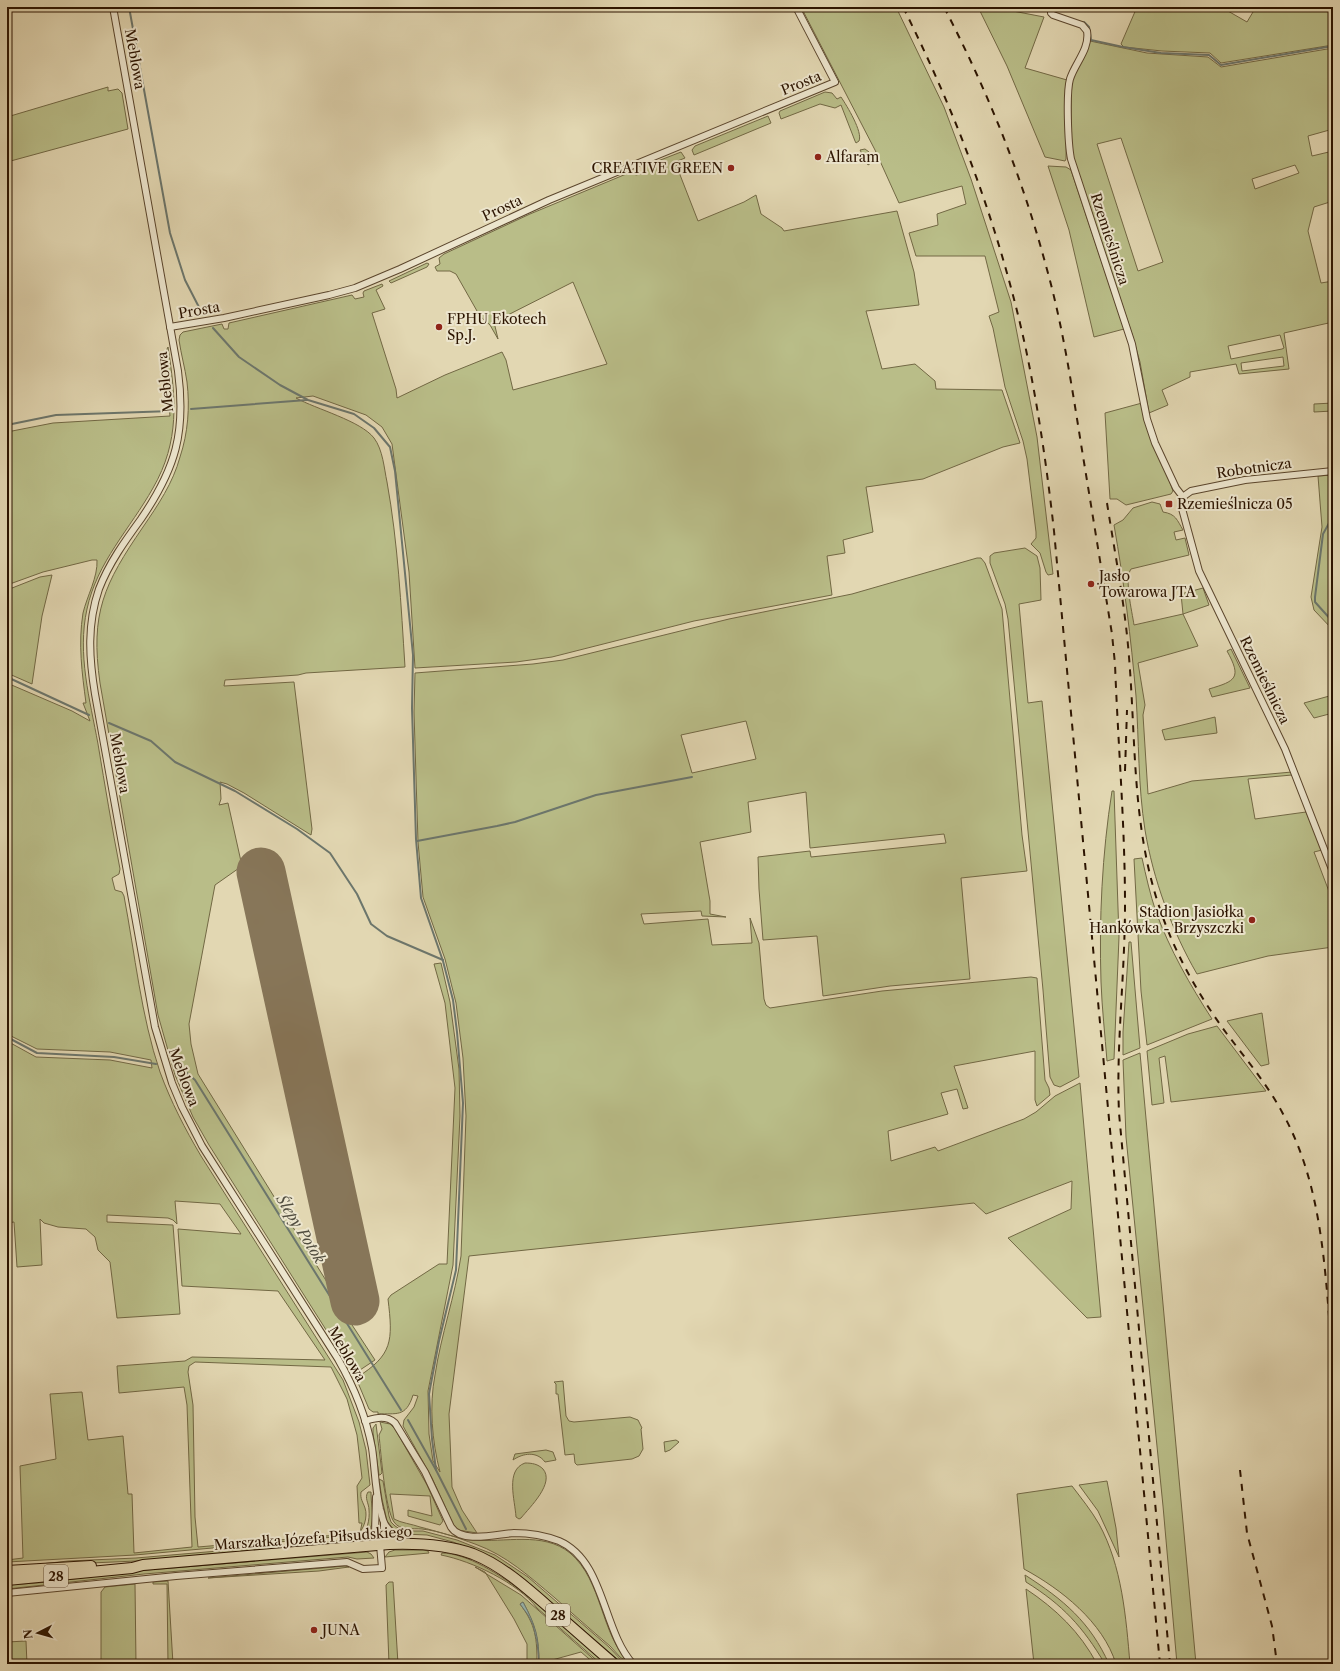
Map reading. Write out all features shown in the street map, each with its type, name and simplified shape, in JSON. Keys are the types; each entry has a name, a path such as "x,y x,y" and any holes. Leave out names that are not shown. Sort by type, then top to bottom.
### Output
{"main road":[{"name":"Marszałka Józefa Piłsudskiego","path":"7,1580 97,1572 143,1565 380,1545 409,1543 437,1546 473,1554 508,1574 614,1664"},
{"name":"Marszałka Józefa Piłsudskiego","path":"7,1571 74,1566 143,1565"}],"street":[{"name":"Meblowa","path":"113,7 178,371 182,402 181,425 177,447 170,469 158,492 105,576 96,602 90,640 90,660 95,694 146,979 162,1056 192,1128 338,1359 356,1393 366,1421 372,1447 376,1491 374,1528 376,1538 380,1545"},
{"name":"Prosta","path":"170,327 224,318 329,295 370,282 549,200 835,82 796,7"},
{"name":"Rzemieślnicza","path":"1051,7 1051,13 1056,18 1082,25 1087,31 1086,46 1073,69 1069,86 1070,154 1132,344 1147,419 1155,444 1176,488 1183,498 1181,509 1199,571 1285,749 1333,872"},
{"name":"Robotnicza","path":"1183,498 1191,491 1245,480 1333,471"},
{"path":"366,1421 382,1417 391,1419 395,1423 425,1472 451,1527 456,1532 477,1537 515,1533 542,1537 559,1542 574,1552 583,1561 593,1577 621,1648 633,1664"},
{"name":"Meblowa","path":"376,1491 384,1523 384,1537 380,1545"},
{"path":"384,1523 391,1532 409,1543"},
{"path":"7,1594 176,1576 347,1562 363,1569 382,1568 380,1545"}],"green space":[{"path":"801,7 896,7 944,107 971,179 1011,302 1037,437 1053,574 1048,575 1040,553 1031,544 1036,538 1036,532 1027,459 1023,441 1005,387 993,328 989,316 999,312 985,256 916,256 909,233 938,225 937,214 966,204 962,186 899,203 875,150"},
{"path":"978,7 992,7 1044,17 1025,68 1067,80 1065,161 1045,157 1007,66"},
{"path":"1137,7 1221,7 1247,22 1256,7 1333,7 1333,45 1221,63 1210,53 1162,51 1124,47 1121,44"},
{"path":"1090,41 1147,53 1208,57 1221,67 1333,48 1333,129 1308,136 1312,156 1333,151 1333,201 1314,207 1308,231 1321,283 1333,281 1333,322 1284,333 1289,369 1239,374 1236,364 1190,372 1190,377 1162,390 1168,405 1149,413 1140,362 1132,334 1071,150 1071,87 1074,74","holes":["1121,138 1163,262 1138,271 1097,144","1295,165 1299,173 1255,189 1252,179","1280,335 1284,348 1231,359 1228,346","1283,357 1284,366 1242,371 1241,363"]},
{"path":"108,87 108,91 118,89 122,93 128,129 7,162 7,117"},
{"path":"825,92 832,93 837,99 841,97 847,106 859,132 859,141 856,143 841,105 835,108 820,104 781,119 779,113 780,111"},
{"path":"768,116 771,123 694,155 692,150 695,146"},
{"path":"865,149 869,152 874,161 868,165 860,150"},
{"path":"681,152 685,158 675,162 698,221 744,202 756,195 761,214 782,228 784,231 897,211 914,272 919,305 866,311 882,369 915,364 935,381 936,389 1002,390 1020,443 1003,447 923,479 866,487 873,532 843,540 845,553 827,556 832,595 694,621 552,657 516,662 415,668 409,572 392,444 382,427 366,415 313,396 296,398 359,426 368,432 377,443 384,465 394,528 399,574 405,667 225,680 224,686 294,682 312,829 311,835 244,793 220,782 221,799 219,805 228,803 242,866 215,885 189,1024 191,1044 198,1074 335,1295 337,1302 375,1360 354,1374 209,1145 193,1117 175,1075 158,1015 100,683 97,659 97,637 103,600 118,566 169,485 183,448 188,420 188,401 187,382 179,340 180,335 183,332 222,324 224,329 228,329 229,323 352,295 355,299 364,297 364,291 382,284 383,286 376,290 385,309 372,313 396,389 397,398 445,375 502,352 506,360 513,390 607,364 573,282 494,322 498,339 490,325 477,311 456,274 450,271 437,271 435,267 440,264 439,258 444,254 530,214 631,172 636,175 644,173 645,166"},
{"path":"1048,166 1066,167 1071,170 1124,329 1094,337 1069,230"},
{"path":"427,263 429,264 427,267 391,283 389,281"},
{"path":"168,347 173,384 174,419 168,453 162,471 153,488 115,546 98,576 87,609 84,626 84,660 88,694 120,869 119,874 112,878 115,890 122,892 124,896 143,1007 153,1051 164,1083 174,1105 201,1156 343,1380 359,1422 366,1450 370,1485 361,1492 361,1499 366,1511 366,1519 360,1531 362,1523 359,1523 357,1486 362,1478 357,1435 347,1399 331,1367 195,1362 189,1366 188,1372 193,1405 195,1517 198,1547 359,1533 356,1535 135,1555 7,1562 7,1560 23,1558 20,1466 56,1459 50,1394 82,1392 88,1440 123,1436 128,1494 132,1494 134,1553 192,1547 187,1405 184,1387 119,1393 117,1366 185,1361 192,1357 325,1360 278,1291 182,1286 178,1229 241,1234 220,1204 175,1201 177,1224 168,1218 107,1215 107,1222 173,1225 180,1314 117,1318 110,1262 98,1250 95,1237 86,1229 58,1227 44,1223 40,1219 42,1265 17,1267 14,1222 7,1223 7,1041 36,1057 110,1060 152,1068 151,1060 110,1052 37,1049 7,1034 7,683 72,711 90,721 83,703 86,703 82,670 81,636 83,613 96,573 97,560 43,572 7,585 7,432 53,423 170,416 164,355"},
{"path":"1142,403 1173,491 1171,494 1126,505 1117,499 1110,499 1105,413"},
{"path":"1333,403 1333,411 1314,412 1314,404"},
{"path":"1333,475 1333,630 1314,610 1311,597 1322,527 1318,476"},
{"path":"1152,502 1160,504 1163,512 1171,514 1177,520 1183,530 1174,532 1176,540 1185,538 1189,555 1131,569 1128,587 1134,625 1183,614 1198,646 1138,663 1145,705 1143,715 1148,794 1192,781 1292,772 1292,775 1248,779 1255,819 1306,812 1322,850 1314,852 1333,902 1333,947 1268,956 1197,974 1179,940 1158,886 1145,830 1141,797 1136,696 1132,653 1114,525 1123,520 1133,508"},
{"path":"1025,548 1037,556 1040,568 1041,600 1019,604 1028,703 1042,701 1079,1077 1060,1087 1054,1085 1050,1077 1008,619 1005,604 990,563 990,556 994,553"},
{"path":"981,558 985,563 1002,609 1022,835 1027,871 961,878 970,979 890,986 823,996 817,936 763,940 758,857 810,851 811,857 946,843 944,834 810,848 806,792 748,802 751,832 700,842 710,901 710,914 726,917 702,916 701,911 641,914 644,924 708,919 712,945 752,943 750,918 759,943 764,999 766,1005 770,1008 882,991 1031,977 1037,978 1045,1080 1049,1088 1050,1095 1037,1106 1035,1100 1035,1051 954,1066 968,1108 963,1109 957,1089 941,1093 948,1114 888,1131 891,1161 935,1147 938,1151 1024,1119 1036,1112 1055,1096 1080,1083 1101,1317 1087,1318 1008,1238 1071,1209 1072,1181 986,1214 974,1203 469,1256 449,1414 452,1487 462,1510 477,1533 458,1530 453,1524 432,1478 403,1426 404,1420 414,1407 418,1396 413,1395 407,1408 400,1413 378,1414 378,1412 373,1412 369,1409 356,1378 377,1362 384,1354 388,1346 390,1336 390,1314 388,1299 391,1295 439,1264 447,1264 455,1088 445,1003 434,964 441,963 450,1002 459,1069 460,1116 453,1265 428,1391 429,1434 433,1461 440,1472 433,1436 432,1399 444,1330 461,1256 466,1116 463,1058 456,1003 445,959 423,897 418,842 414,712 415,673 533,664 563,660 729,619 852,594","holes":["746,721 756,759 692,773 681,735"]},
{"path":"52,575 42,616 32,684 7,673 7,590 40,577"},
{"path":"1203,588 1209,605 1183,614 1181,594"},
{"path":"1231,649 1250,688 1212,697 1209,689 1231,681 1234,677 1234,667 1227,651"},
{"path":"1333,695 1333,713 1314,718 1304,703"},
{"path":"1215,717 1217,733 1165,740 1162,730"},
{"path":"1112,791 1114,791 1119,937 1114,1059 1107,1061 1101,992 1100,934 1102,886"},
{"path":"1142,858 1156,912 1168,940 1181,967 1212,1019 1147,1045 1141,991 1134,859"},
{"path":"1129,942 1131,942 1140,1048 1123,1055 1123,1032"},
{"path":"1262,1013 1269,1064 1261,1066 1227,1021"},
{"path":"1217,1026 1266,1091 1171,1102 1165,1056 1159,1058 1164,1103 1152,1105 1147,1051 1188,1034"},
{"path":"1140,1053 1196,1664 1177,1664 1163,1506 1126,1137 1123,1060"},
{"path":"563,1381 566,1416 569,1421 574,1422 630,1417 638,1420 642,1428 643,1449 639,1456 632,1459 577,1465 575,1463 574,1454 565,1455 558,1394 556,1394 556,1384 554,1382"},
{"path":"380,1422 390,1424 395,1429 427,1485 443,1521 440,1525 408,1516 408,1510 432,1516 430,1496 390,1494 394,1519 440,1532 403,1528 394,1522 388,1505 384,1480 379,1435 382,1429"},
{"path":"376,1424 382,1473 380,1475 373,1433 373,1428"},
{"path":"676,1440 679,1442 670,1450 665,1452 664,1442"},
{"path":"546,1450 553,1452 556,1460 545,1462 542,1458 530,1454 513,1460 515,1454"},
{"path":"525,1463 535,1464 541,1467 546,1475 546,1481 540,1495 519,1519 516,1517 513,1479 515,1472"},
{"path":"379,1479 383,1481 389,1516 391,1522 395,1526 403,1531 423,1531 457,1540 495,1555 528,1577 609,1647 625,1664 623,1664 523,1578 494,1558 453,1542 427,1535 403,1534 394,1530 387,1521"},
{"path":"1107,1481 1116,1528 1119,1557 1098,1511 1079,1485"},
{"path":"1072,1486 1099,1524 1113,1557 1122,1592 1130,1664 1116,1664 1110,1649 1101,1634 1079,1608 1052,1586 1024,1569 1017,1494"},
{"path":"368,1492 371,1492 372,1521 368,1533 362,1537 367,1526 369,1514 366,1496"},
{"path":"449,1535 485,1541 523,1539 536,1540 559,1546 570,1553 581,1565 589,1578 613,1638 620,1652 630,1664 620,1657 610,1646 555,1598 517,1567 497,1554 475,1544"},
{"path":"358,1539 354,1541 136,1561 23,1566 68,1561 136,1558"},
{"path":"395,1550 424,1550 428,1551 429,1553 385,1557 389,1552"},
{"path":"367,1552 374,1558 357,1559 348,1557 144,1574 7,1589 7,1585 50,1582 135,1571"},
{"path":"442,1553 462,1557 484,1566 506,1580 551,1615 606,1664 601,1664 518,1590 494,1574 466,1562 441,1555"},
{"path":"345,1566 349,1567 319,1571 208,1578"},
{"path":"486,1574 521,1595 599,1664 595,1664 581,1652 545,1662 545,1664 539,1664 536,1632 523,1602 520,1604 532,1626 537,1647 537,1664 527,1664 527,1644 514,1619"},
{"path":"1025,1575 1064,1603 1074,1613 1102,1649 1109,1664 1105,1664 1089,1639 1061,1608 1051,1599 1026,1582"},
{"path":"168,1581 173,1664 168,1664 167,1584 153,1584 153,1582"},
{"path":"389,1582 393,1582 398,1664 389,1664 386,1585"},
{"path":"135,1584 136,1664 101,1664 101,1592 105,1587"},
{"path":"1026,1589 1057,1613 1075,1631 1097,1664 1034,1664"},
{"path":"26,1641 27,1664 7,1664 7,1642"}],"water":[{"path":"523,1602 531,1618 536,1632 538,1646 539,1664 537,1642 533,1625 520,1604"}],"waterway":[{"path":"129,7 170,233 185,280 203,315"},
{"path":"1084,22 1089,27 1091,40 1161,53 1209,55 1221,65 1333,46"},
{"path":"213,328 239,357 280,385 308,400 354,414 374,428 390,447 395,471 413,655 412,708 416,839 421,898 443,961 453,1000 463,1103 456,1270 439,1341 429,1394 436,1470"},
{"path":"191,409 307,400"},
{"path":"7,425 56,415 172,411"},
{"path":"1333,516 1323,534 1315,597 1315,602 1333,622"},
{"path":"7,677 89,715"},
{"path":"109,723 151,741 175,762 235,791 297,829 330,853 357,894 371,924 387,936 443,960"},
{"path":"417,841 515,822 596,795 692,777"},
{"name":"Ślepy Potok","path":"7,1037 37,1053 114,1057 156,1064"},
{"name":"Ślepy Potok","path":"176,1069 187,1073 195,1080 401,1410"},
{"name":"Ślepy Potok","path":"408,1420 436,1470 466,1529"}],"runway":[{"path":"261,872 355,1301"}],"railway":[{"path":"903,7 923,48 958,130 1003,258 1025,345 1042,437 1054,531 1160,1664"},
{"path":"944,7 975,70 1015,166 1046,266 1067,357 1112,634 1115,664 1125,875 1125,931 1118,1087 1119,1113 1170,1664"},
{"path":"1107,503 1125,618 1140,816 1144,847 1151,878 1166,926 1180,958 1197,990 1227,1034 1270,1092 1282,1112 1296,1141 1307,1172 1321,1235 1333,1365"},
{"path":"1125,771 1127,710"},
{"path":"1240,1470 1247,1533 1272,1626 1277,1664"}],"place":[{"name":"Alfaram","path":"818,157"},
{"name":"CREATIVE GREEN","path":"731,168"},
{"name":"FPHU Ekotech Sp.J.","path":"439,327"},
{"name":"Rzemieślnicza 05","path":"1169,504"},
{"name":"Jasło Towarowa JTA","path":"1091,584"},
{"name":"Stadion Jasiołka Hankówka - Brzyszczki","path":"1252,920"},
{"name":"JUNA","path":"314,1630"}]}
